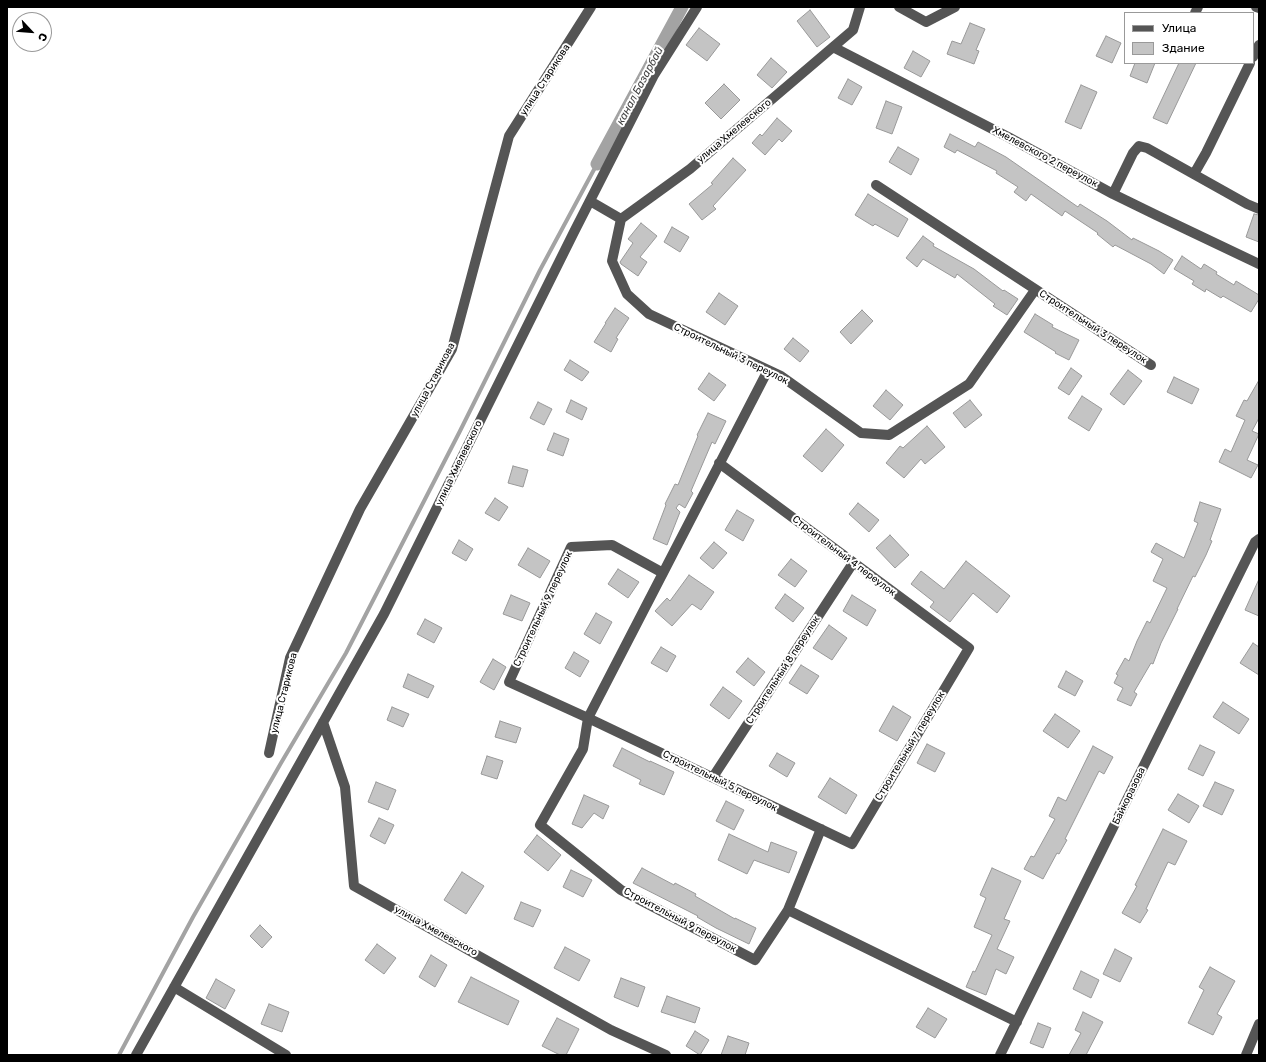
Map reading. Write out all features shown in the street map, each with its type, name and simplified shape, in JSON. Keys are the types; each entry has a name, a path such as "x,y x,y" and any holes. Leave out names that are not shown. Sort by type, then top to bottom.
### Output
{"street":[{"name":"улица Старикова","path":"269,753 290,658 360,509 452,348 509,136 591,7"},
{"name":"улица Хмелевского","path":"136,1055 384,614 654,75 697,7"},
{"name":"улица Хмелевского","path":"621,219 690,169 853,30 860,7"},
{"path":"899,7 926,22 955,7"},
{"path":"1254,55 1259,45"},
{"name":"Хмелевского 2 переулок","path":"833,47 1008,137 1113,194 1259,264"},
{"path":"1194,174 1206,153 1250,64"},
{"path":"1113,194 1133,154 1139,146 1147,148 1247,204 1259,209"},
{"name":"Строительный 3 переулок","path":"876,186 1151,365"},
{"path":"590,202 621,219"},
{"name":"Строительный 3 переулок","path":"621,219 612,261 627,294 649,314 781,376 861,433 889,435 969,384 1035,290"},
{"name":"Строительный 9 переулок","path":"768,370 588,718 583,749 540,825 621,890 755,960 788,910 821,829"},
{"name":"Строительный 4 переулок","path":"719,463 969,648"},
{"name":"Байкоразова","path":"1000,1055 1255,542 1259,539"},
{"name":"Строительный 9 переулок","path":"588,718 509,682 571,547 612,545 663,573"},
{"name":"Строительный 8 переулок","path":"713,777 853,563"},
{"name":"Строительный 7 переулок","path":"852,844 969,648"},
{"name":"Строительный 5 переулок","path":"588,718 852,844"},
{"name":"улица Хмелевского","path":"323,722 345,787 354,886 610,1030 666,1055"},
{"path":"788,910 1017,1022"},
{"path":"174,987 286,1055"},
{"path":"1246,1055 1259,1024"}],"building":[{"path":"810,10 830,37 817,47 797,21"},
{"path":"970,23 985,29 976,50 979,51 974,64 947,54 952,41 961,44"},
{"path":"699,28 720,44 707,61 686,45"},
{"path":"1106,36 1121,43 1112,63 1096,56"},
{"path":"913,51 930,61 921,77 904,68"},
{"path":"771,58 787,72 772,88 757,75"},
{"path":"1135,64 1155,64 1147,83 1130,76"},
{"path":"1179,64 1196,64 1167,124 1153,118"},
{"path":"848,79 862,87 852,105 838,98"},
{"path":"724,84 740,100 721,119 705,103"},
{"path":"1081,85 1097,92 1081,129 1065,122"},
{"path":"886,101 902,107 892,134 876,128"},
{"path":"777,118 792,131 782,142 779,139 765,155 752,143 760,134 762,136"},
{"path":"950,134 975,147 978,142 1006,157 1078,207 1080,204 1107,221 1132,240 1133,238 1173,260 1164,274 1151,264 1115,245 1113,247 1097,234 1098,233 1065,211 1062,216 1031,194 1026,201 1014,192 1018,187 996,173 997,171 957,150 955,153 944,147"},
{"path":"898,147 919,159 911,175 889,162"},
{"path":"733,158 746,170 713,206 716,209 702,220 689,204 713,184 711,183"},
{"path":"868,194 908,219 898,237 875,224 873,226 855,215"},
{"path":"1254,214 1259,215 1259,242 1246,237"},
{"path":"641,223 657,236 640,257 647,262 638,276 620,262 633,243 628,239"},
{"path":"672,227 689,237 680,252 664,242"},
{"path":"923,236 934,244 933,246 974,269 1003,291 1004,290 1018,299 1007,315 993,306 995,304 957,274 955,278 923,259 917,267 906,258"},
{"path":"1182,256 1201,269 1204,264 1217,272 1216,274 1234,285 1236,281 1259,295 1259,299 1251,312 1223,296 1221,298 1206,289 1205,292 1192,284 1194,281 1174,269"},
{"path":"719,293 738,306 725,325 706,312"},
{"path":"615,308 629,318 616,338 618,339 611,352 594,342"},
{"path":"862,310 873,321 851,344 840,332"},
{"path":"1035,314 1053,325 1052,327 1079,340 1069,360 1055,353 1056,352 1024,332"},
{"path":"793,338 809,351 800,362 784,349"},
{"path":"570,360 589,372 582,381 564,370"},
{"path":"1071,368 1082,376 1069,395 1058,388"},
{"path":"1128,370 1142,381 1124,405 1110,394"},
{"path":"709,373 726,385 714,401 698,389"},
{"path":"1174,377 1199,389 1192,404 1167,392"},
{"path":"1259,380 1259,418 1252,431 1259,434 1247,460 1258,465 1251,478 1219,462 1225,449 1231,452 1245,420 1236,416 1244,400 1247,401"},
{"path":"886,390 903,405 890,420 873,406"},
{"path":"1082,396 1102,409 1089,431 1068,418"},
{"path":"571,400 587,408 582,420 566,412"},
{"path":"970,400 982,415 965,428 953,413"},
{"path":"538,402 552,409 544,425 530,418"},
{"path":"708,413 726,421 715,444 712,442 691,491 693,493 685,508 679,504 676,508 680,512 667,545 653,539 666,505 665,504 675,484 678,485 698,436 697,435"},
{"path":"927,426 945,447 925,464 921,459 904,478 886,463 900,446 903,448"},
{"path":"826,429 844,445 822,472 803,456"},
{"path":"554,433 569,439 563,456 547,450"},
{"path":"513,466 528,470 523,487 508,483"},
{"path":"495,498 508,507 499,521 485,513"},
{"path":"1200,502 1221,509 1210,540 1212,541 1195,577 1193,576 1177,609 1153,664 1151,663 1134,692 1137,694 1131,706 1117,700 1123,688 1114,683 1118,675 1116,674 1125,658 1129,661 1147,621 1150,623 1167,588 1153,581 1163,559 1151,552 1156,543 1184,558 1198,523 1194,521"},
{"path":"858,503 879,520 869,532 849,514"},
{"path":"737,510 754,520 743,541 725,530"},
{"path":"890,535 909,555 895,568 876,548"},
{"path":"459,540 473,549 466,561 452,553"},
{"path":"714,542 727,553 713,569 700,558"},
{"path":"528,548 550,561 540,578 518,565"},
{"path":"791,559 807,571 795,587 778,575"},
{"path":"966,561 1010,596 997,613 973,593 950,622 930,607 934,602 911,584 921,571 944,589"},
{"path":"618,569 639,582 628,598 608,584"},
{"path":"689,575 714,592 701,610 692,604 672,626 655,611 667,598 670,601"},
{"path":"1259,579 1259,616 1245,610"},
{"path":"785,594 804,608 793,622 775,608"},
{"path":"511,595 530,603 522,621 503,614"},
{"path":"852,595 876,610 867,626 843,611"},
{"path":"596,613 612,622 600,644 584,634"},
{"path":"425,619 442,628 434,643 417,634"},
{"path":"829,625 847,638 832,660 813,648"},
{"path":"1253,643 1259,647 1259,675 1240,663"},
{"path":"661,647 676,656 667,672 651,663"},
{"path":"574,652 589,661 580,677 565,668"},
{"path":"748,658 765,672 754,686 736,672"},
{"path":"493,659 506,667 494,690 480,682"},
{"path":"801,665 819,676 807,694 789,683"},
{"path":"1066,671 1083,681 1075,696 1058,687"},
{"path":"408,674 434,686 428,698 403,687"},
{"path":"723,687 742,701 729,719 710,705"},
{"path":"1223,702 1249,719 1239,734 1213,717"},
{"path":"893,706 911,717 897,741 879,731"},
{"path":"392,707 409,714 403,727 387,720"},
{"path":"1055,714 1080,731 1068,748 1043,731"},
{"path":"500,721 521,728 516,743 495,737"},
{"path":"927,744 945,753 935,772 917,763"},
{"path":"1200,745 1215,752 1203,776 1188,769"},
{"path":"1093,746 1113,757 1104,774 1099,771 1065,839 1067,840 1059,854 1057,853 1043,879 1024,869 1031,856 1034,857 1055,819 1049,816 1058,797 1066,801"},
{"path":"622,748 674,772 664,795 639,784 641,780 613,766"},
{"path":"777,753 795,763 787,777 769,766"},
{"path":"487,756 503,761 497,779 481,774"},
{"path":"830,778 857,795 846,814 818,797"},
{"path":"376,782 396,790 388,810 368,802"},
{"path":"1215,782 1234,790 1222,815 1203,806"},
{"path":"1178,794 1199,806 1189,823 1168,810"},
{"path":"584,795 609,806 603,819 594,813 582,828 572,824"},
{"path":"726,801 744,810 734,830 716,821"},
{"path":"379,818 394,825 385,844 370,836"},
{"path":"1163,829 1187,841 1175,865 1168,862 1146,909 1148,910 1140,923 1122,913 1137,886 1135,885"},
{"path":"729,834 768,852 771,842 797,852 789,873 754,860 747,874 718,860"},
{"path":"537,835 561,855 548,871 524,852"},
{"path":"642,868 674,885 675,883 696,894 695,896 735,919 756,928 749,944 633,883"},
{"path":"992,868 1021,881 1004,919 1010,921 997,949 1014,957 1006,974 996,969 986,995 966,987 973,971 975,972 992,935 974,927 986,898 980,895"},
{"path":"571,870 592,880 583,897 563,887"},
{"path":"462,872 484,886 466,914 444,900"},
{"path":"521,902 541,910 533,927 514,919"},
{"path":"260,925 272,937 262,948 250,936"},
{"path":"377,944 396,958 384,974 365,960"},
{"path":"565,947 590,960 579,981 554,968"},
{"path":"1115,949 1132,958 1120,982 1103,974"},
{"path":"431,955 447,965 435,987 419,977"},
{"path":"1210,967 1235,981 1217,1014 1222,1017 1213,1035 1188,1023 1204,990 1199,987"},
{"path":"1081,971 1099,980 1091,998 1073,989"},
{"path":"471,977 519,1001 508,1025 458,1002"},
{"path":"621,978 645,987 638,1007 614,997"},
{"path":"216,979 235,990 225,1009 206,998"},
{"path":"667,996 700,1008 695,1023 661,1012"},
{"path":"269,1004 289,1012 282,1032 261,1024"},
{"path":"928,1008 947,1019 935,1038 916,1027"},
{"path":"1083,1012 1103,1022 1086,1055 1069,1055 1081,1033 1075,1030"},
{"path":"557,1018 579,1029 566,1055 560,1055 542,1046"},
{"path":"1038,1023 1051,1028 1043,1048 1030,1043"},
{"path":"695,1031 709,1040 700,1055 686,1046"},
{"path":"728,1036 749,1043 745,1055 721,1055"}],"waterway":[{"name":"канал Базарбай","path":"597,164 682,7"},
{"path":"119,1055 193,917 346,653 460,431 540,270 597,164"}]}
